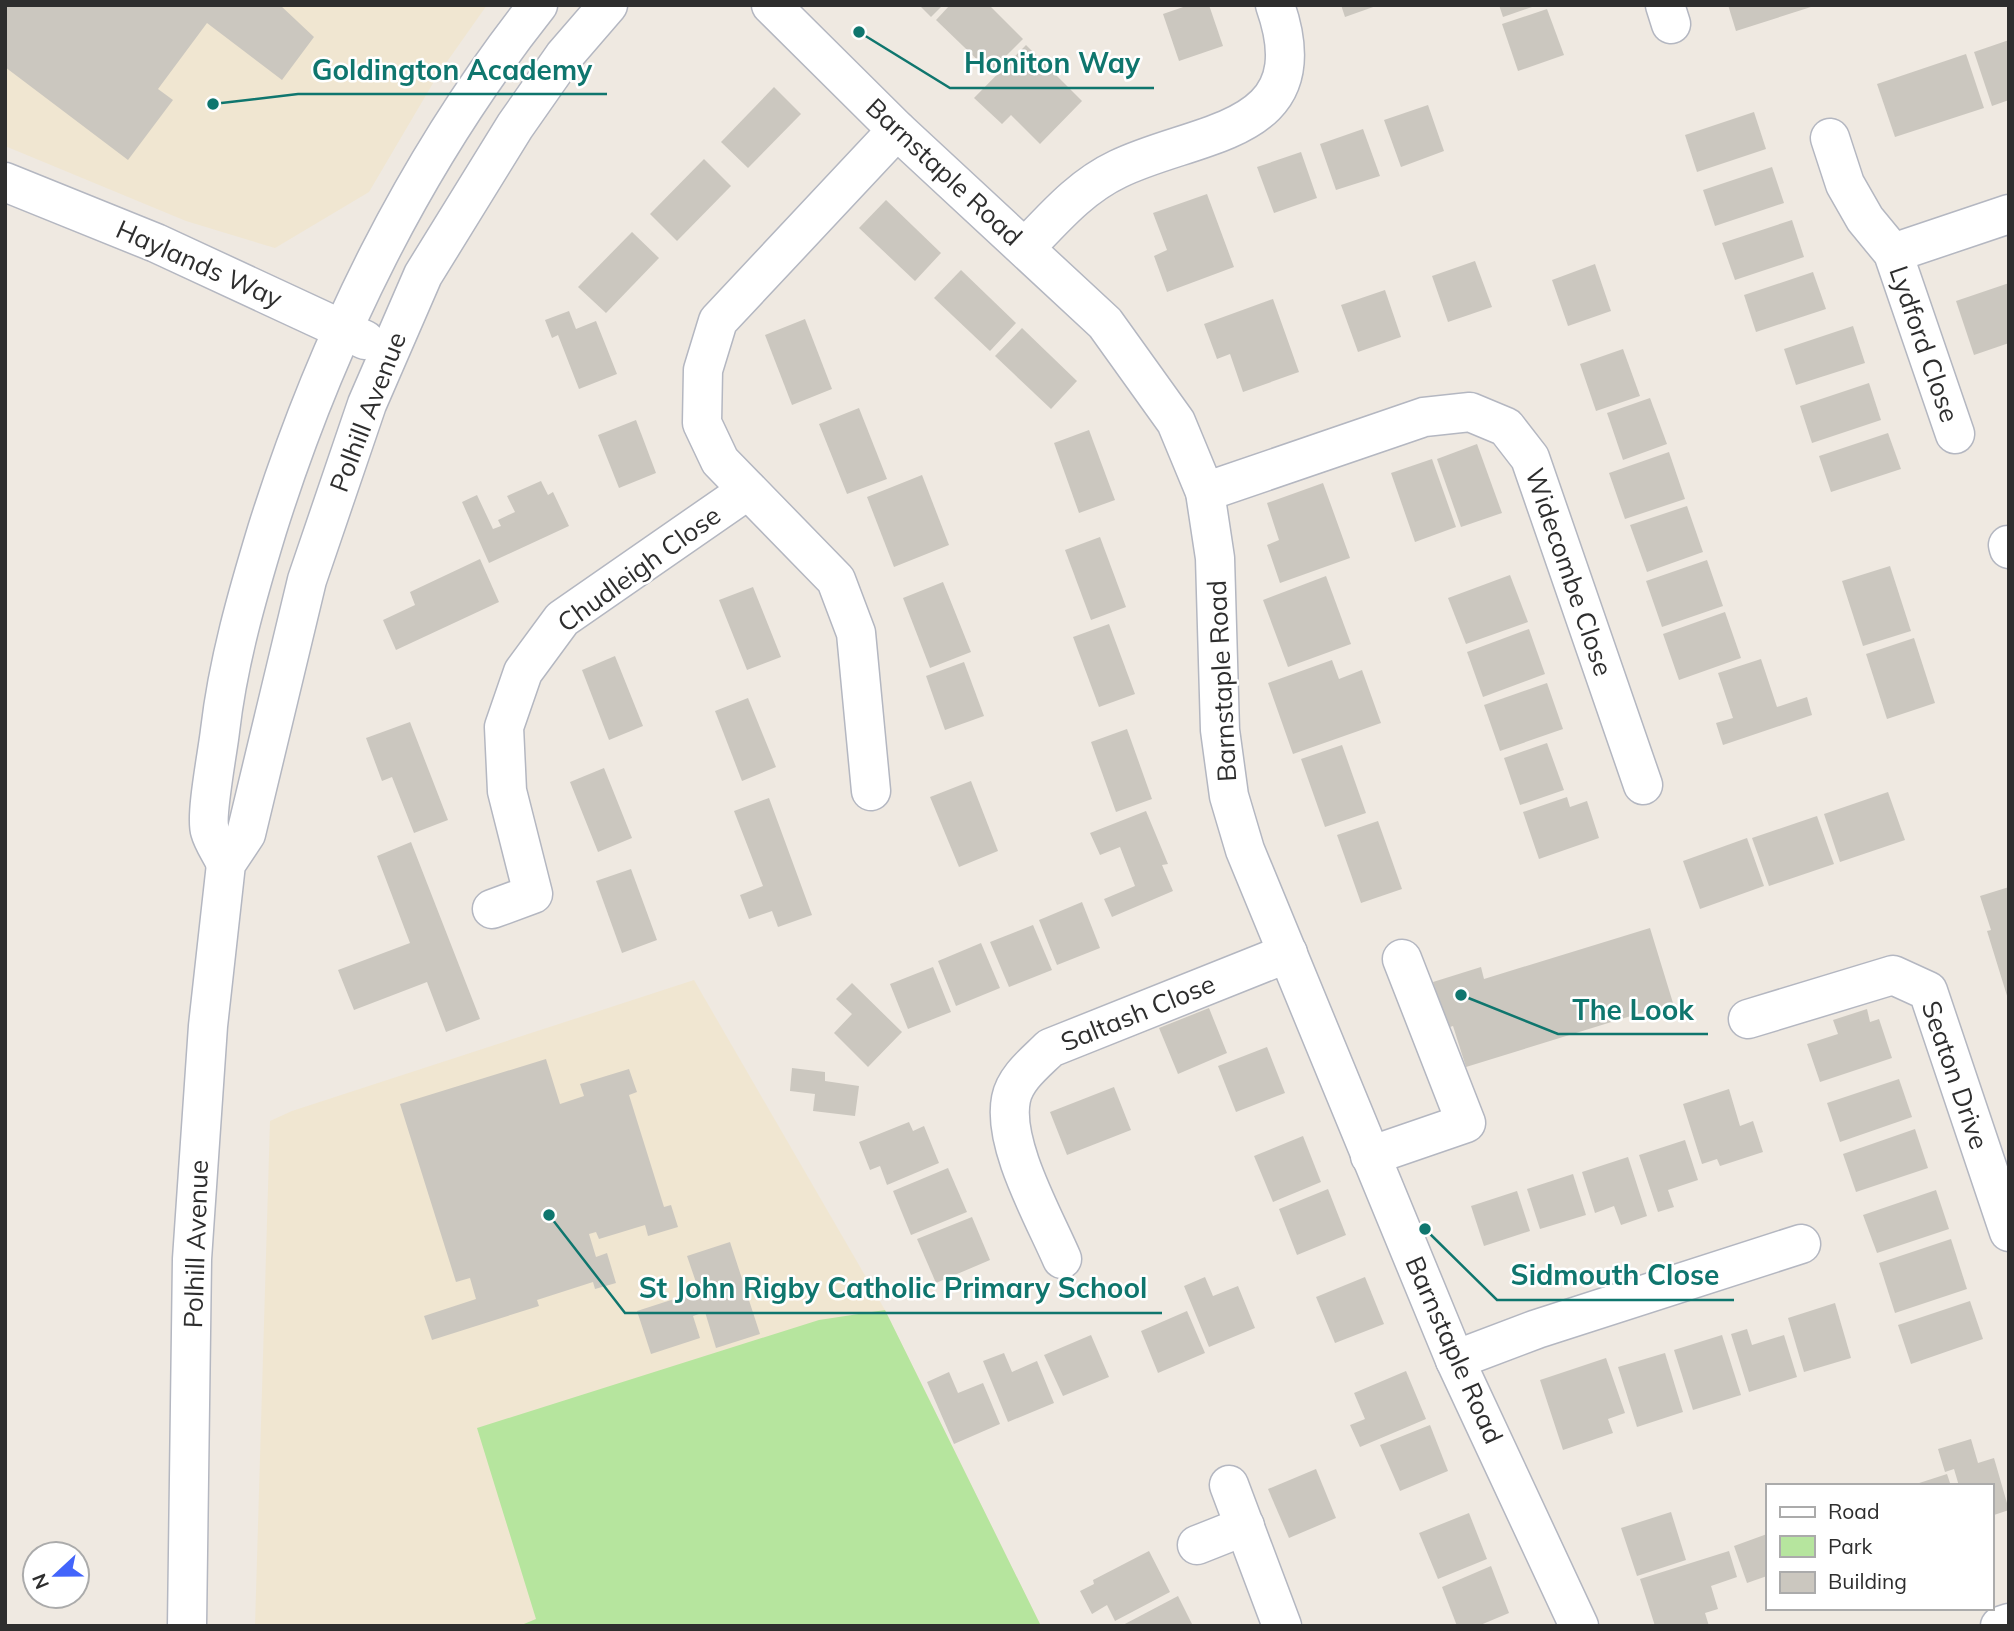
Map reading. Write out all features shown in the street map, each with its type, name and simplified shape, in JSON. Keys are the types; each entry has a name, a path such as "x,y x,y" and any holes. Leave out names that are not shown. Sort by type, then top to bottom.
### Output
{"street":[{"name":"Polhill Avenue","path":"226,864 209,829 228,677 242,611 290,457 341,329 408,201 460,114 538,5"},
{"name":"Polhill Avenue","path":"187,1626 192,1259 208,1026 226,864 246,834 307,580 367,404 423,275 515,126 564,56 608,5"},
{"name":"Barnstaple Road","path":"771,5 897,130 1105,323 1176,422 1205,492 1215,558 1220,730 1229,796 1245,850 1455,1360 1579,1626"},
{"path":"1025,248 1077,194 1119,168 1234,129 1264,108 1283,78 1282,26 1275,5"},
{"path":"871,791 856,633 836,580 720,461 702,423 703,370 718,321 897,130"},
{"name":"Lydford Close","path":"1830,138 1845,184 1865,219 1893,253 1955,434"},
{"name":"Haylands Way","path":"5,182 156,243 390,351"},
{"name":"Lydford Close","path":"1893,253 2009,214"},
{"name":"Widecombe Close","path":"1205,492 1424,417 1470,412 1506,427 1530,458 1643,785"},
{"name":"Chudleigh Close","path":"492,909 533,894 507,791 504,727 523,672 562,619 748,490"},
{"name":"Saltash Close","path":"1062,1259 1017,1152 1010,1120 1011,1097 1025,1072 1050,1048 1287,953"},
{"path":"1370,1156 1466,1123 1402,959"},
{"name":"Seaton Drive","path":"1748,1019 1893,975 1928,991 2000,1175 2009,1232"},
{"path":"1455,1360 1537,1329 1801,1244"},
{"path":"1229,1485 1283,1626"},
{"path":"1197,1545 1245,1526"},
{"path":"2000,1626 2009,1623"}],"shaded area":[{"path":"5,5 487,5 439,73 369,192 275,248 186,221 5,146"},
{"path":"694,980 885,1310 1041,1626 255,1626 270,1121 292,1111"}],"green space":[{"path":"885,1310 1041,1626 519,1626 536,1619 477,1428 819,1320"}],"building":[{"path":"5,5 280,5 314,37 282,80 207,23 158,89 173,100 128,160 5,67"},
{"path":"919,5 943,5 931,17"},
{"path":"950,5 989,5 1023,39 990,72 936,20"},
{"path":"1189,5 1209,5 1223,46 1179,61 1163,14"},
{"path":"1341,5 1376,5 1376,6 1345,17"},
{"path":"1499,5 1535,5 1535,6 1503,17"},
{"path":"1728,5 1814,5 1814,6 1736,31"},
{"path":"1547,9 1564,55 1518,71 1502,24"},
{"path":"2009,40 2009,100 1992,106 1974,52"},
{"path":"1026,45 1082,101 1040,144 1011,115 1002,124 974,98"},
{"path":"1966,54 1984,108 1895,137 1877,84"},
{"path":"774,87 801,114 748,168 721,142"},
{"path":"1428,105 1444,151 1401,167 1384,120"},
{"path":"1754,112 1766,149 1697,172 1685,135"},
{"path":"1363,129 1380,176 1336,190 1320,144"},
{"path":"1301,152 1317,198 1274,213 1257,167"},
{"path":"704,159 731,186 677,241 650,214"},
{"path":"1772,167 1784,203 1715,226 1703,190"},
{"path":"1207,194 1234,267 1167,292 1154,256 1167,250 1153,213"},
{"path":"886,200 941,253 915,281 859,228"},
{"path":"1792,220 1804,257 1735,280 1722,243"},
{"path":"632,232 659,258 606,313 578,287"},
{"path":"1475,261 1492,307 1448,322 1432,276"},
{"path":"1595,264 1611,311 1568,326 1552,280"},
{"path":"961,270 1016,323 990,351 934,298"},
{"path":"1813,272 1826,309 1756,332 1744,295"},
{"path":"2009,283 2009,343 1974,355 1956,301"},
{"path":"1385,290 1401,337 1358,352 1341,305"},
{"path":"1273,299 1299,372 1243,392 1230,354 1217,359 1204,324"},
{"path":"569,311 576,329 596,321 617,374 579,389 558,335 552,338 545,320"},
{"path":"805,319 832,389 792,405 765,335"},
{"path":"1853,326 1865,363 1796,385 1784,349"},
{"path":"1022,328 1077,381 1051,409 995,356"},
{"path":"1623,349 1640,396 1596,411 1580,364"},
{"path":"1869,383 1881,420 1812,443 1800,406"},
{"path":"1650,398 1667,444 1623,460 1607,413"},
{"path":"859,408 887,479 847,494 819,424"},
{"path":"636,420 656,473 619,488 598,435"},
{"path":"1089,430 1115,500 1079,513 1054,443"},
{"path":"1888,433 1901,469 1831,492 1819,456"},
{"path":"1477,444 1502,513 1461,527 1437,459"},
{"path":"1669,452 1685,499 1625,519 1609,473"},
{"path":"1432,459 1456,527 1415,542 1391,473"},
{"path":"922,475 949,545 894,567 867,497"},
{"path":"541,481 548,495 553,492 569,526 489,563 462,502 477,495 493,529 501,526 498,520 515,512 507,496"},
{"path":"1323,483 1350,558 1280,583 1267,545 1279,540 1267,503"},
{"path":"1687,506 1703,552 1647,572 1630,525"},
{"path":"1100,537 1126,607 1091,620 1065,550"},
{"path":"480,559 499,602 396,650 383,620 415,605 410,592"},
{"path":"1707,560 1723,606 1662,627 1646,581"},
{"path":"1890,566 1911,631 1863,646 1842,581"},
{"path":"1510,575 1528,622 1466,644 1448,598"},
{"path":"1326,576 1351,644 1288,667 1263,600"},
{"path":"943,582 971,652 930,668 903,598"},
{"path":"753,587 781,657 747,670 719,600"},
{"path":"1725,612 1741,658 1679,680 1663,634"},
{"path":"1109,624 1135,694 1099,707 1073,637"},
{"path":"1529,629 1545,674 1483,697 1467,652"},
{"path":"1914,638 1935,703 1887,719 1866,654"},
{"path":"615,656 643,726 609,740 582,670"},
{"path":"1761,659 1777,707 1807,697 1812,715 1723,745 1716,723 1733,718 1718,673"},
{"path":"1332,660 1339,679 1362,670 1381,723 1293,754 1268,683"},
{"path":"964,662 984,716 945,730 926,676"},
{"path":"1547,683 1563,729 1500,751 1484,705"},
{"path":"748,698 776,767 742,781 715,711"},
{"path":"410,722 448,820 414,833 392,777 382,781 366,738"},
{"path":"1127,729 1152,799 1116,812 1091,742"},
{"path":"1547,743 1564,790 1520,805 1504,758"},
{"path":"1342,745 1366,813 1325,827 1301,759"},
{"path":"604,768 632,838 598,852 570,782"},
{"path":"971,781 998,851 959,867 930,797"},
{"path":"1888,792 1905,840 1840,862 1824,814"},
{"path":"1567,797 1570,807 1587,801 1599,838 1539,859 1523,812"},
{"path":"769,798 812,915 778,927 772,911 749,919 740,895 763,886 734,811"},
{"path":"1146,811 1168,864 1162,865 1173,891 1112,917 1104,899 1135,886 1120,847 1100,855 1090,833"},
{"path":"1817,816 1834,864 1769,886 1752,838"},
{"path":"1378,821 1402,889 1361,903 1337,835"},
{"path":"1747,838 1764,886 1700,909 1683,861"},
{"path":"411,842 480,1019 446,1032 427,982 354,1010 338,970 410,943 377,856"},
{"path":"631,869 657,940 622,953 596,881"},
{"path":"2009,887 2008,999 1987,931 1991,930 1980,896"},
{"path":"1082,902 1100,948 1057,965 1039,920"},
{"path":"1033,925 1052,970 1009,987 990,942"},
{"path":"1650,928 1673,1003 1466,1067 1453,1026 1447,1028 1433,982 1481,967 1484,979"},
{"path":"981,943 1000,988 956,1006 938,961"},
{"path":"933,967 951,1012 908,1029 890,984"},
{"path":"852,983 902,1032 868,1067 834,1033 852,1014 836,999"},
{"path":"1209,1008 1227,1053 1178,1074 1159,1028"},
{"path":"1867,1009 1870,1022 1879,1019 1892,1058 1820,1082 1807,1044 1838,1034 1833,1020"},
{"path":"1267,1047 1285,1093 1236,1112 1218,1066"},
{"path":"546,1059 560,1104 584,1096 580,1084 629,1069 637,1092 629,1095 664,1207 671,1205 678,1227 648,1236 645,1225 599,1239 596,1232 589,1234 596,1257 607,1253 616,1283 595,1289 593,1282 537,1300 539,1306 432,1340 424,1316 476,1299 470,1278 456,1282 400,1104"},
{"path":"792,1068 825,1072 825,1081 859,1086 855,1116 813,1111 815,1094 790,1091"},
{"path":"1899,1079 1912,1117 1840,1142 1827,1103"},
{"path":"1114,1087 1131,1130 1067,1155 1050,1112"},
{"path":"1729,1089 1740,1126 1753,1121 1763,1152 1720,1166 1717,1159 1702,1164 1683,1104"},
{"path":"909,1122 913,1131 924,1126 939,1163 887,1185 880,1166 870,1170 859,1142"},
{"path":"1915,1129 1928,1168 1856,1192 1843,1154"},
{"path":"1303,1136 1321,1182 1273,1202 1254,1156"},
{"path":"1685,1140 1698,1180 1668,1190 1674,1207 1658,1212 1639,1155"},
{"path":"1628,1157 1647,1216 1621,1225 1614,1206 1595,1213 1582,1172"},
{"path":"948,1168 967,1212 911,1235 893,1191"},
{"path":"1573,1174 1586,1215 1540,1229 1527,1189"},
{"path":"1328,1189 1346,1235 1297,1255 1279,1209"},
{"path":"1936,1190 1949,1229 1877,1253 1863,1215"},
{"path":"1517,1191 1530,1231 1484,1246 1471,1206"},
{"path":"972,1217 990,1260 936,1283 917,1239"},
{"path":"1951,1239 1967,1289 1895,1313 1879,1263"},
{"path":"730,1242 760,1334 716,1348 705,1312 693,1316 700,1338 651,1354 637,1311 699,1291 687,1256"},
{"path":"1205,1277 1213,1296 1238,1286 1255,1328 1209,1347 1184,1286"},
{"path":"1365,1277 1384,1324 1335,1343 1316,1297"},
{"path":"1970,1301 1983,1339 1911,1364 1898,1325"},
{"path":"1835,1303 1851,1358 1804,1372 1788,1318"},
{"path":"1187,1311 1205,1353 1158,1373 1141,1331"},
{"path":"1747,1329 1752,1345 1784,1335 1797,1377 1749,1392 1731,1334"},
{"path":"1091,1335 1109,1377 1063,1396 1044,1355"},
{"path":"1722,1335 1741,1395 1693,1410 1674,1350"},
{"path":"1004,1353 1012,1372 1037,1361 1054,1403 1008,1422 983,1361"},
{"path":"1665,1353 1683,1412 1637,1427 1618,1367"},
{"path":"1606,1358 1625,1413 1608,1419 1613,1433 1563,1450 1540,1380"},
{"path":"1406,1371 1426,1419 1360,1447 1350,1425 1365,1419 1354,1393"},
{"path":"949,1372 958,1393 983,1383 1000,1424 954,1444 927,1382"},
{"path":"1430,1425 1448,1471 1400,1491 1380,1445"},
{"path":"1971,1439 1978,1463 1994,1458 2009,1510 1993,1515 1993,1484 1958,1484 1954,1469 1945,1472 1938,1449"},
{"path":"1316,1469 1336,1518 1289,1538 1268,1489"},
{"path":"1947,1474 1950,1484 1916,1484"},
{"path":"1671,1512 1686,1560 1637,1576 1621,1528"},
{"path":"1469,1513 1487,1559 1438,1579 1419,1533"},
{"path":"1766,1534 1766,1576 1747,1583 1734,1546"},
{"path":"1149,1551 1170,1592 1115,1621 1107,1605 1092,1614 1080,1591 1094,1584 1093,1580"},
{"path":"1729,1551 1737,1577 1711,1586 1718,1609 1705,1613 1709,1626 1655,1626 1640,1579"},
{"path":"1491,1566 1509,1613 1478,1626 1457,1626 1442,1587"},
{"path":"1178,1596 1193,1626 1121,1626"}],"place":[{"name":"Honiton Way","path":"859,32"},
{"name":"Goldington Academy","path":"213,104"},
{"name":"The Look","path":"1461,995"},
{"name":"St John Rigby Catholic Primary School","path":"549,1215"},
{"name":"Sidmouth Close","path":"1425,1229"}]}
